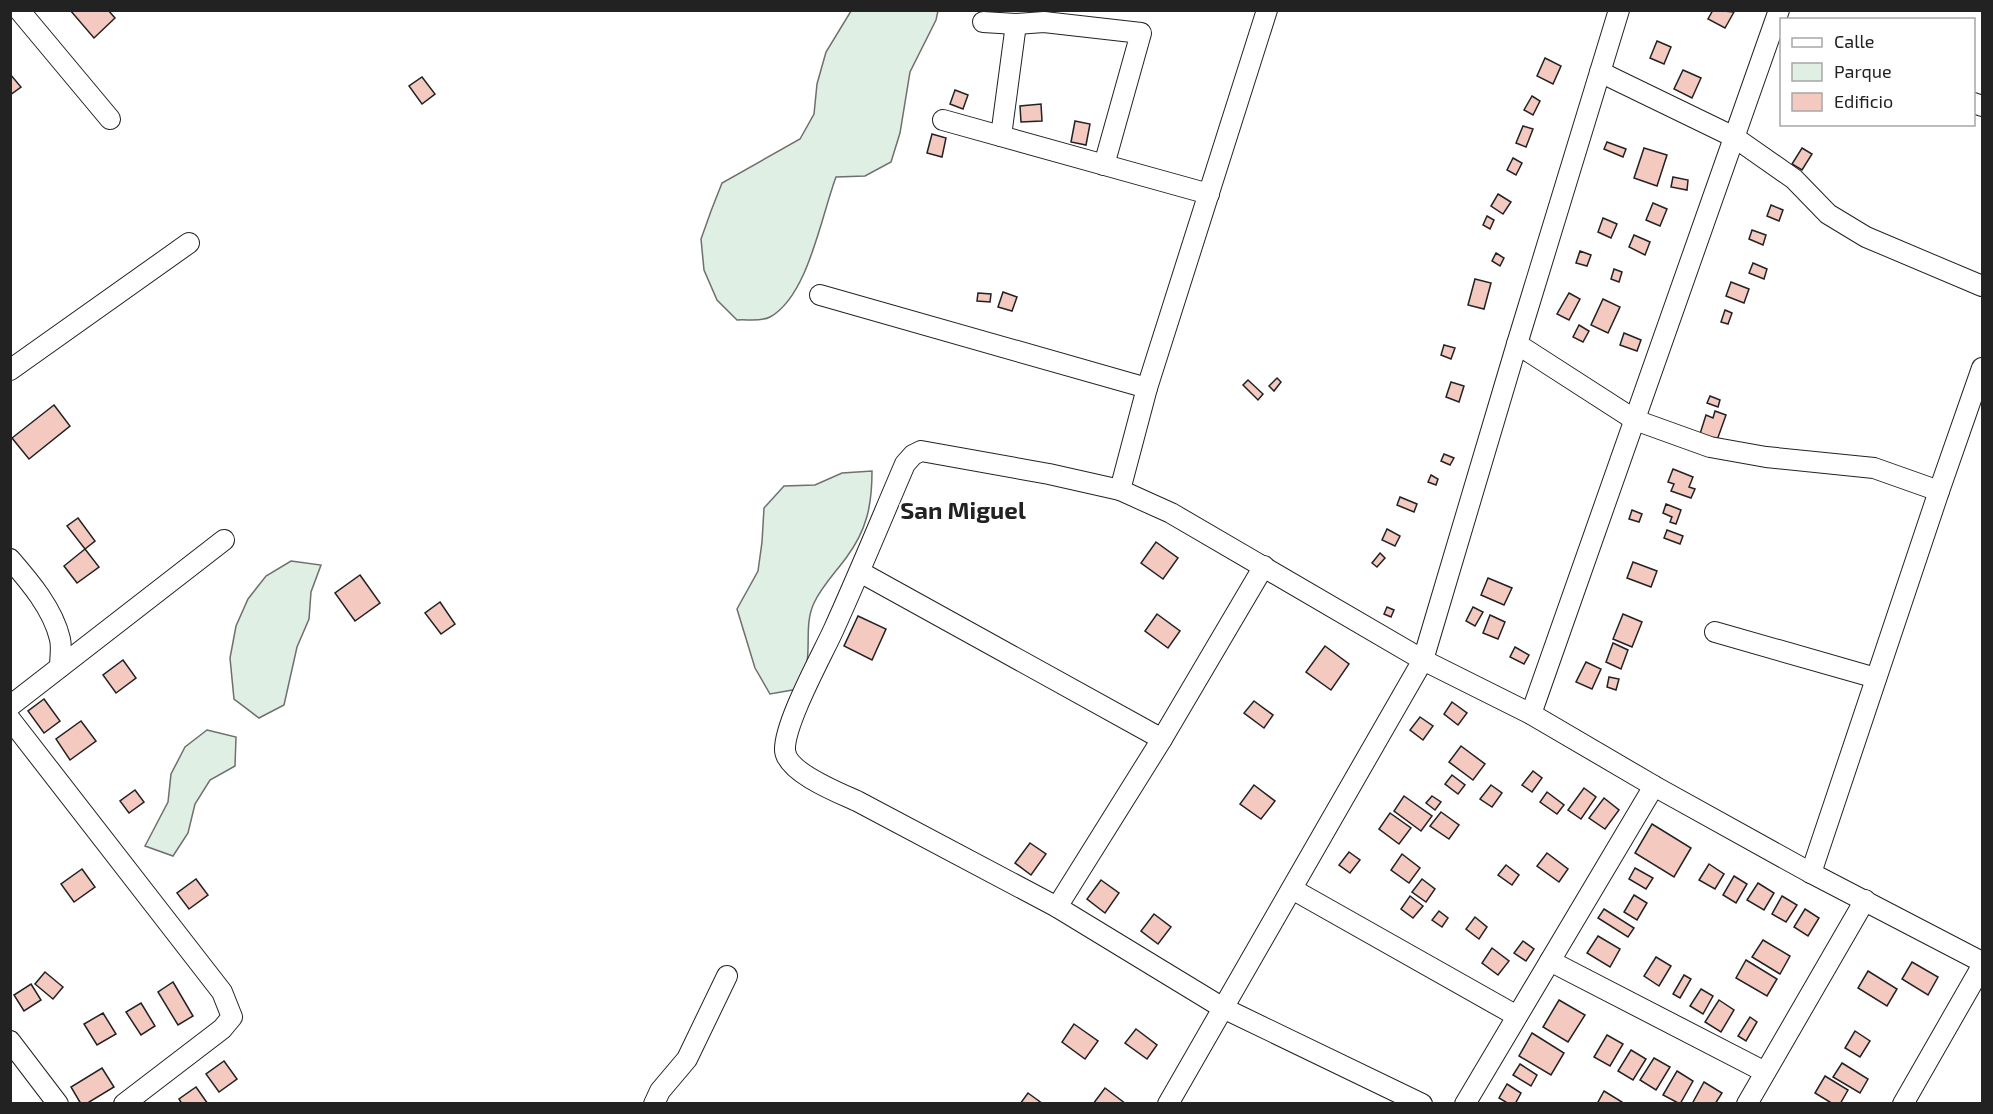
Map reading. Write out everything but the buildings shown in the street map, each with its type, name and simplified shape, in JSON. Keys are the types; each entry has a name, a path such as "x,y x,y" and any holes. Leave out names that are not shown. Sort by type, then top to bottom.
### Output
{"street":[{"path":"10,15 18,10 110,119"},
{"path":"1120,490 1147,388 1267,10"},
{"path":"1168,1104 1423,660 1619,10"},
{"path":"1531,714 1779,10"},
{"path":"984,22 1016,24 1044,21 1141,33 1104,165"},
{"path":"1000,136 1016,24"},
{"path":"1600,72 1734,137 1794,179 1828,214 1866,237 1983,286"},
{"path":"943,120 1209,194"},
{"path":"10,370 189,243"},
{"path":"820,295 1147,388"},
{"path":"1517,344 1635,420 1710,447 1766,457 1874,468 1939,491"},
{"path":"1811,873 1939,491 1976,403 1983,368"},
{"path":"1422,1104 1223,1008 1058,907 829,788 804,774 790,761 785,751 795,713 860,572 905,464 914,455 921,451 1049,474 1120,490 1171,513 1423,660 1531,714 1654,786 1811,873 1983,962"},
{"path":"10,706 224,540"},
{"path":"10,559 26,578 52,618 60,640 60,667"},
{"path":"1058,907 1162,739 1264,566"},
{"path":"860,572 1162,739"},
{"path":"1715,632 1876,678"},
{"path":"10,719 222,992 232,1017 222,1029 124,1104"},
{"path":"1465,1104 1654,786"},
{"path":"1292,889 1517,1016"},
{"path":"1747,1104 1865,900"},
{"path":"1550,961 1765,1072"},
{"path":"1903,1104 1977,987 1983,966"},
{"path":"654,1104 660,1091 687,1059 727,976"},
{"path":"10,1041 58,1104"}],"green space":[{"path":"851,11 938,11 936,20 910,72 900,133 891,162 865,176 836,177 812,254 794,292 783,307 767,319 737,320 717,300 704,270 701,239 711,211 722,183 800,139 814,114 817,84 826,52"},
{"path":"872,471 867,517 859,537 821,591 811,610 807,662 798,689 770,694 755,668 737,609 758,571 764,508 784,486 815,485 842,473"},
{"path":"291,561 321,565 311,592 309,619 297,647 284,705 259,718 234,699 230,658 236,626 248,599 266,576"},
{"path":"207,730 236,737 235,766 210,780 195,804 188,833 173,856 145,846 168,802 171,774 185,747"}],"district":[{"name":"San Miguel","path":"963,509"}]}
